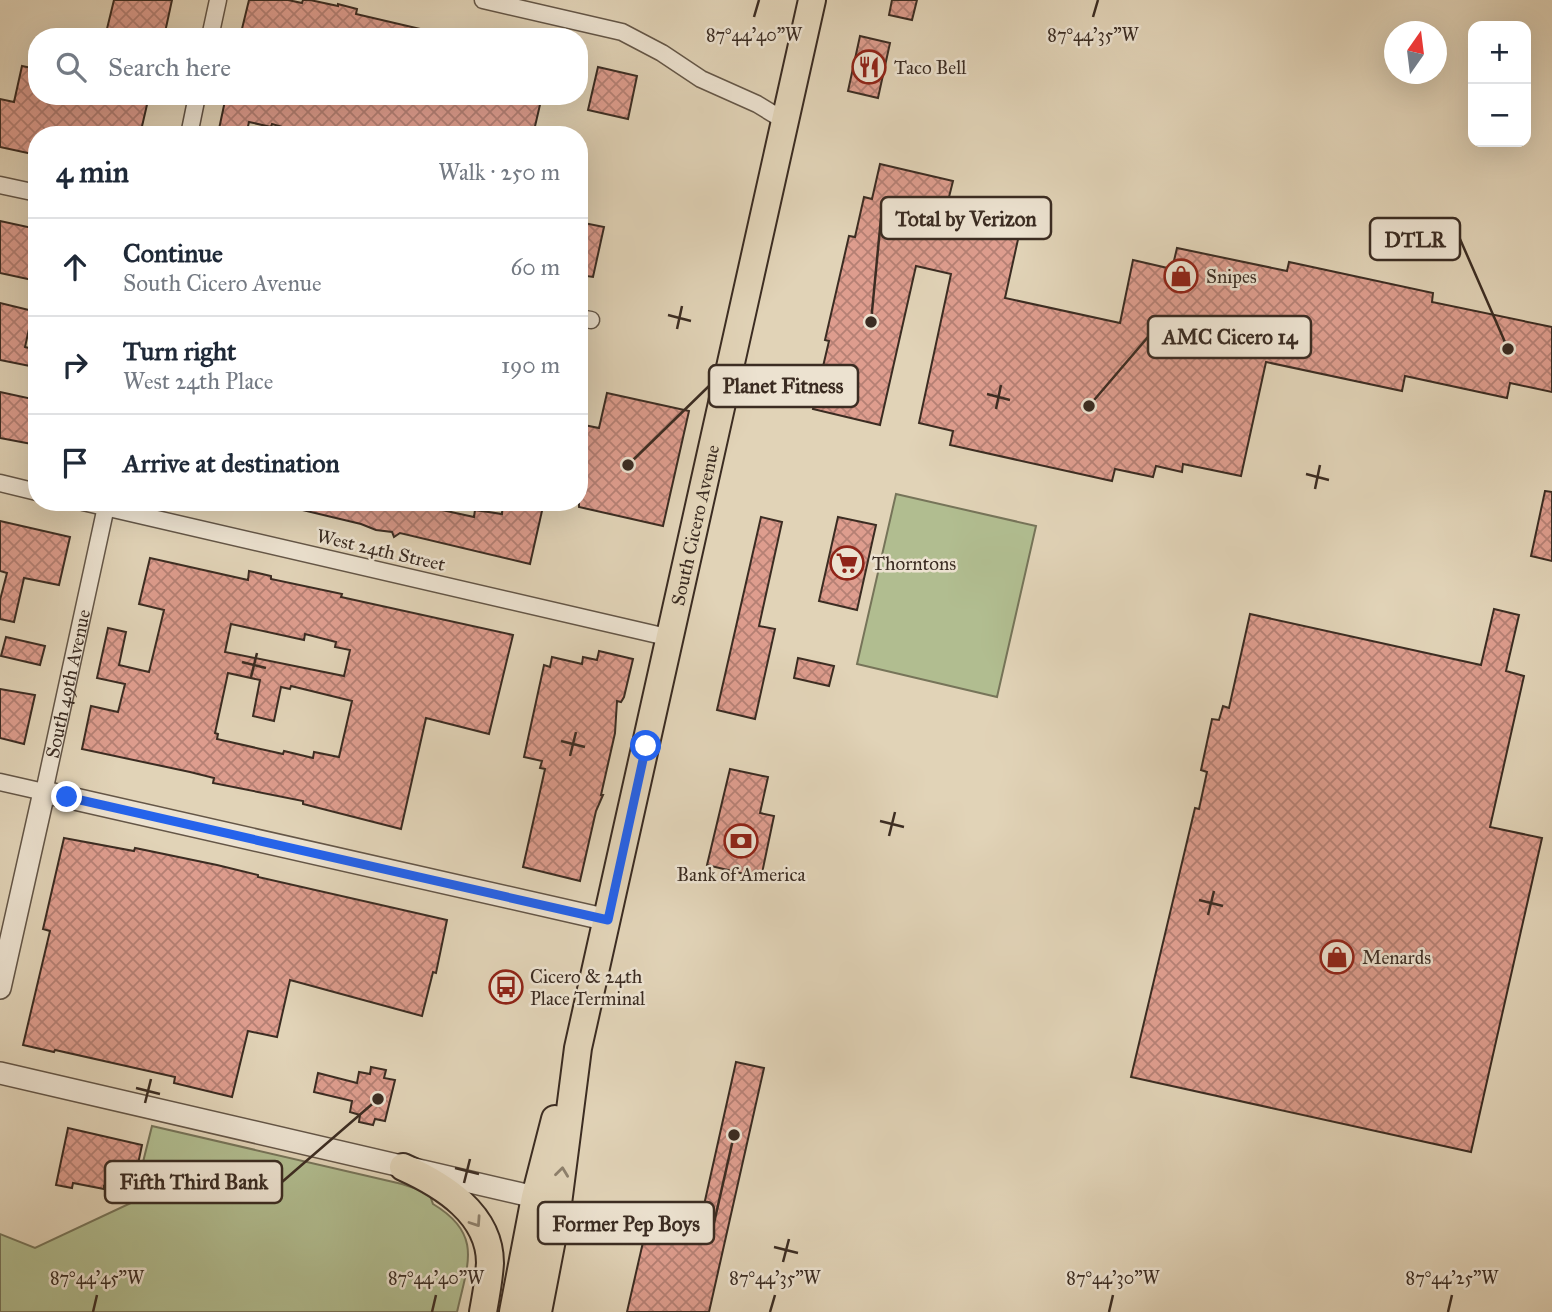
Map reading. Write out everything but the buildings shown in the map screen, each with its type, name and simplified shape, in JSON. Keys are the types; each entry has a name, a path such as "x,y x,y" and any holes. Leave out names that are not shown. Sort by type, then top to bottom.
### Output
{"main road":[{"name":"South Cicero Avenue","path":"513,1312 535,1197 557,1113 578,1048 608,920 811,0"},
{"name":"South Cicero Avenue","path":"538,1312 556,1219 578,1048"},
{"path":"403,1167 431,1180 453,1196 474,1217 486,1238 490,1262 483,1312"},
{"path":"489,1312 535,1197"}],"street":[{"path":"212,28 218,0"},
{"path":"483,0 622,32 701,79 757,104 785,121"},
{"path":"191,126 195,105"},
{"path":"0,185 28,191"},
{"path":"0,483 28,490"},
{"name":"South 49th Avenue","path":"0,988 106,511"},
{"name":"West 24th Street","path":"132,511 671,638"},
{"path":"0,782 608,920"},
{"path":"0,1073 535,1197"}],"green space":[{"path":"896,494 1036,526 997,697 857,664"},
{"path":"152,1126 402,1184 429,1193 433,1204 449,1215 465,1238 467,1264 457,1312 0,1312 0,1234 35,1248 133,1202"}],"place":[{"name":"Taco Bell","path":"869,67"},
{"name":"Snipes","path":"1181,276"},
{"name":"Total by Verizon","path":"871,322"},
{"name":"DTLR","path":"1508,349"},
{"name":"AMC Cicero 14","path":"1089,406"},
{"name":"Planet Fitness","path":"628,465"},
{"name":"Thorntons","path":"847,563"},
{"name":"Bank of America","path":"741,841"},
{"name":"Menards","path":"1337,957"},
{"name":"Cicero & 24th Place Terminal","path":"506,987"},
{"name":"Fifth Third Bank","path":"378,1099"},
{"name":"Former Pep Boys","path":"734,1135"}],"route":[{"path":"67,797 608,920 646,746"}]}
